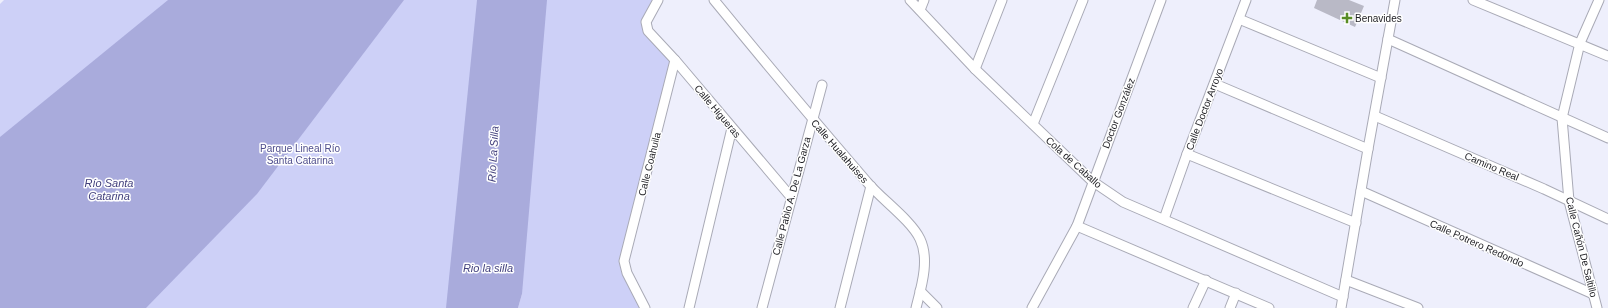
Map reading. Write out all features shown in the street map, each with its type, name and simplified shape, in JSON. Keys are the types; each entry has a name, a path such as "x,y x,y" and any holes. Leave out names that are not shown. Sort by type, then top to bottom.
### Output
{"street":[{"name":"Calle Higueras","path":"658,0 647,18 646,25 648,31 676,60 791,197"},
{"name":"Calle Hualahuises","path":"714,0 812,119 870,186 915,231 920,240 924,267 916,308"},
{"name":"Cola de Caballo","path":"910,0 975,69 1092,181 1123,202 1343,297"},
{"path":"920,10 924,0"},
{"path":"975,69 1002,0"},
{"path":"1033,124 1083,0"},
{"name":"Doctor González","path":"1032,308 1077,226 1092,181 1161,0"},
{"name":"Calle Doctor Arroyo","path":"1164,219 1187,154 1246,0"},
{"path":"1341,308 1360,191 1375,116 1395,0"},
{"path":"1473,0 1580,43 1608,56"},
{"name":"Calle Cañón De Saltillo","path":"1597,308 1569,201 1562,118 1580,43 1599,0"},
{"path":"1239,19 1381,78"},
{"path":"1388,39 1608,138"},
{"name":"Calle Coahuila","path":"645,308 625,267 624,261 676,60"},
{"path":"1215,84 1368,149"},
{"name":"Calle Pablo A. De La Garza","path":"762,308 822,85"},
{"name":"Camino Real","path":"1375,116 1608,219"},
{"path":"688,308 732,128"},
{"path":"1187,154 1356,223"},
{"path":"840,308 870,186"},
{"name":"Calle Potrero Redondo","path":"1360,191 1593,294"},
{"path":"1077,226 1269,308"},
{"path":"1193,308 1206,280"},
{"path":"1346,280 1418,308"},
{"path":"920,291 938,308"},
{"path":"1230,308 1236,293"}],"green space":[{"name":"Parque Lineal Río Santa Catarina","path":"4,0 658,0 646,22 675,60 624,261 645,308 518,308 522,294 468,308 0,308 0,4"}],"water":[{"name":"Río Santa Catarina","path":"168,0 404,0 257,194 146,308 0,308 0,137"},
{"name":"Rio la silla","path":"477,0 547,0 522,294 518,308 446,308"}],"building":[{"name":"Benavides","path":"1317,0 1349,0 1364,6 1355,27 1314,8"}],"place":[{"name":"Benavides","path":"1347,18"}],"water label":[{"name":"Río La Silla","path":"493,154"}]}
